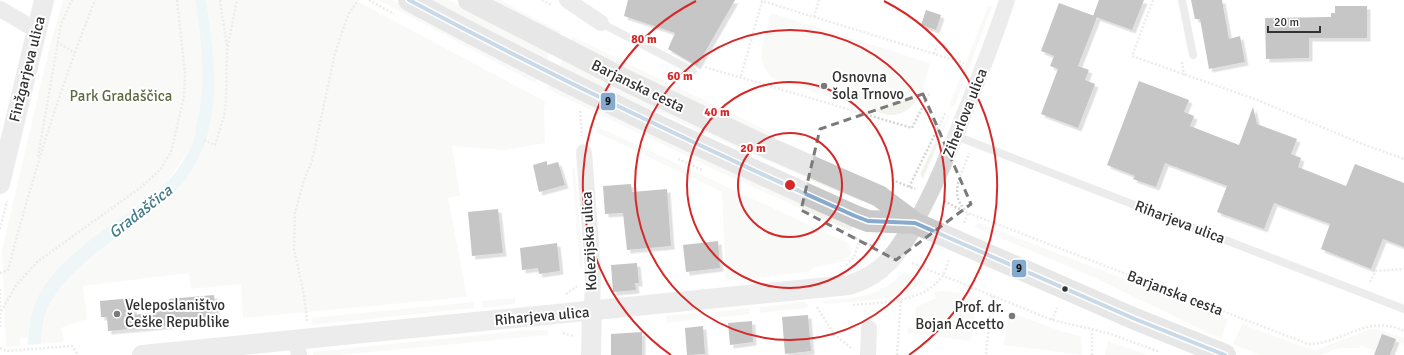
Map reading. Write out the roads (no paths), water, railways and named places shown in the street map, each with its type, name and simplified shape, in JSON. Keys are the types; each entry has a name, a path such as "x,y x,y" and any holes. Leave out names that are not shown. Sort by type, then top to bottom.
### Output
{"main road":[{"name":"Barjanska cesta","path":"409,0 548,74 658,127 868,222 915,223"},
{"name":"Barjanska cesta","path":"469,0 631,83 762,145 879,196 915,223 1135,319 1225,355"}],"street":[{"name":"Finžgarjeva ulica","path":"0,184 44,0"},
{"path":"567,0 601,23"},
{"name":"Ziherlova ulica","path":"915,223 931,195 956,136 982,72 1008,0"},
{"path":"0,9 36,30"},
{"name":"Kolezijska ulica","path":"584,152 593,271 591,355"},
{"name":"Riharjeva ulica","path":"142,355 301,344 592,311 849,285 868,278 895,256 915,223"},
{"path":"861,353 869,328"}],"lane":[{"path":"1182,0 1193,55"},
{"path":"601,23 693,71"},
{"name":"Riharjeva ulica","path":"956,136 1404,309"}],"water":[{"name":"Gradaščica","path":"195,0 206,0 214,68 212,113 207,135 199,156 188,176 177,189 143,218 99,251 60,288 51,302 46,314 40,355 27,355 31,317 35,304 45,285 75,252 151,196 167,182 186,156 192,144 200,107 203,77 200,31"}],"place":[{"name":"Osnovna šola Trnovo","path":"824,86"},
{"name":"Veleposlaništvo Češke Republike","path":"117,314"},
{"name":"Prof. dr. Bojan Accetto","path":"1012,316"}],"park label":[{"name":"Park Gradaščica","path":"121,96"}]}
